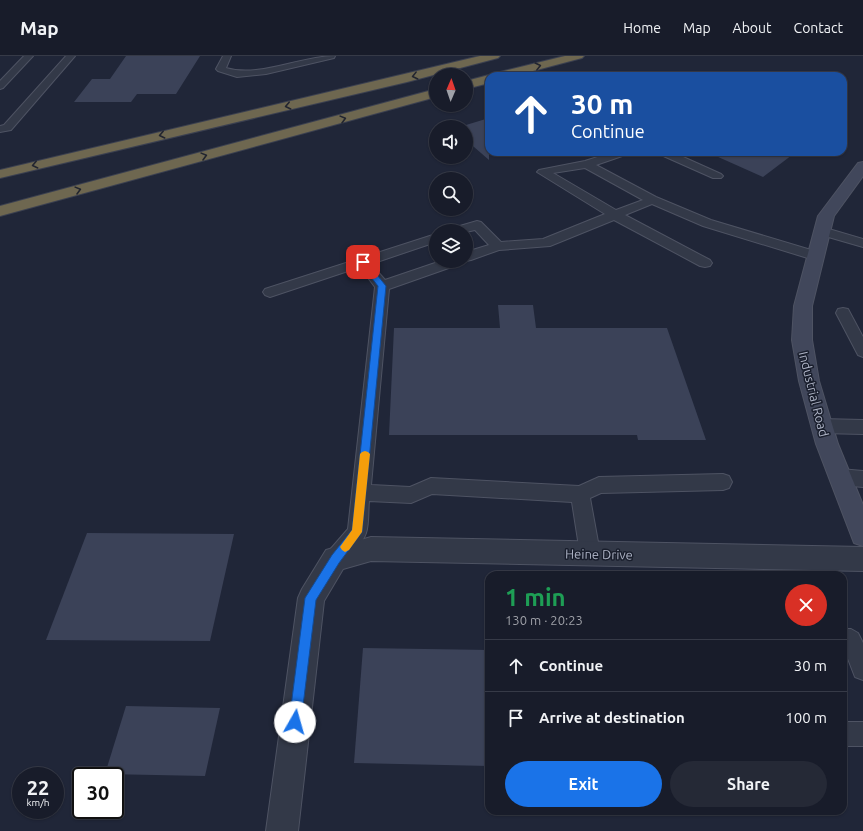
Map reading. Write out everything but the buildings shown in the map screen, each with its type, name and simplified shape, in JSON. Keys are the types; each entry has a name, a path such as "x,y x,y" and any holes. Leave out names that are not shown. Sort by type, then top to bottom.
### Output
{"highway":[{"path":"0,174 494,56"},
{"path":"516,72 578,56"},
{"path":"473,83 485,80"},
{"path":"0,211 429,95"}],"street":[{"name":"Industrial Road","path":"863,166 826,216 802,306 802,340 809,381 827,444 863,535"},
{"name":"Heine Drive","path":"336,559 371,549 863,559"},
{"path":"282,831 310,598 336,559"}],"lane":[{"path":"0,86 4,77 29,56"},
{"path":"0,129 7,128 71,56"},
{"path":"227,56 220,69 237,74 266,71 331,56"},
{"path":"612,156 587,164 542,172 615,215 705,263"},
{"path":"672,156 717,176"},
{"path":"587,164 652,200 708,223 816,256"},
{"path":"473,255 498,246 545,243 652,200"},
{"path":"473,226 477,225 498,246"},
{"path":"822,231 863,244"},
{"path":"270,292 429,240"},
{"path":"336,559 357,532 382,286 363,262"},
{"path":"382,286 435,268"},
{"path":"843,313 863,351"},
{"path":"822,426 863,427"},
{"path":"840,478 863,479"},
{"path":"361,493 410,495 431,486 580,494 599,485 723,482"},
{"path":"580,494 590,554"},
{"path":"847,640 851,640 863,669"},
{"path":"847,734 863,734"}],"slow traffic":[{"path":"345,547 357,532 365,454"}],"route":[{"path":"295,722 310,598 336,559 357,532 382,286 363,262"}]}
